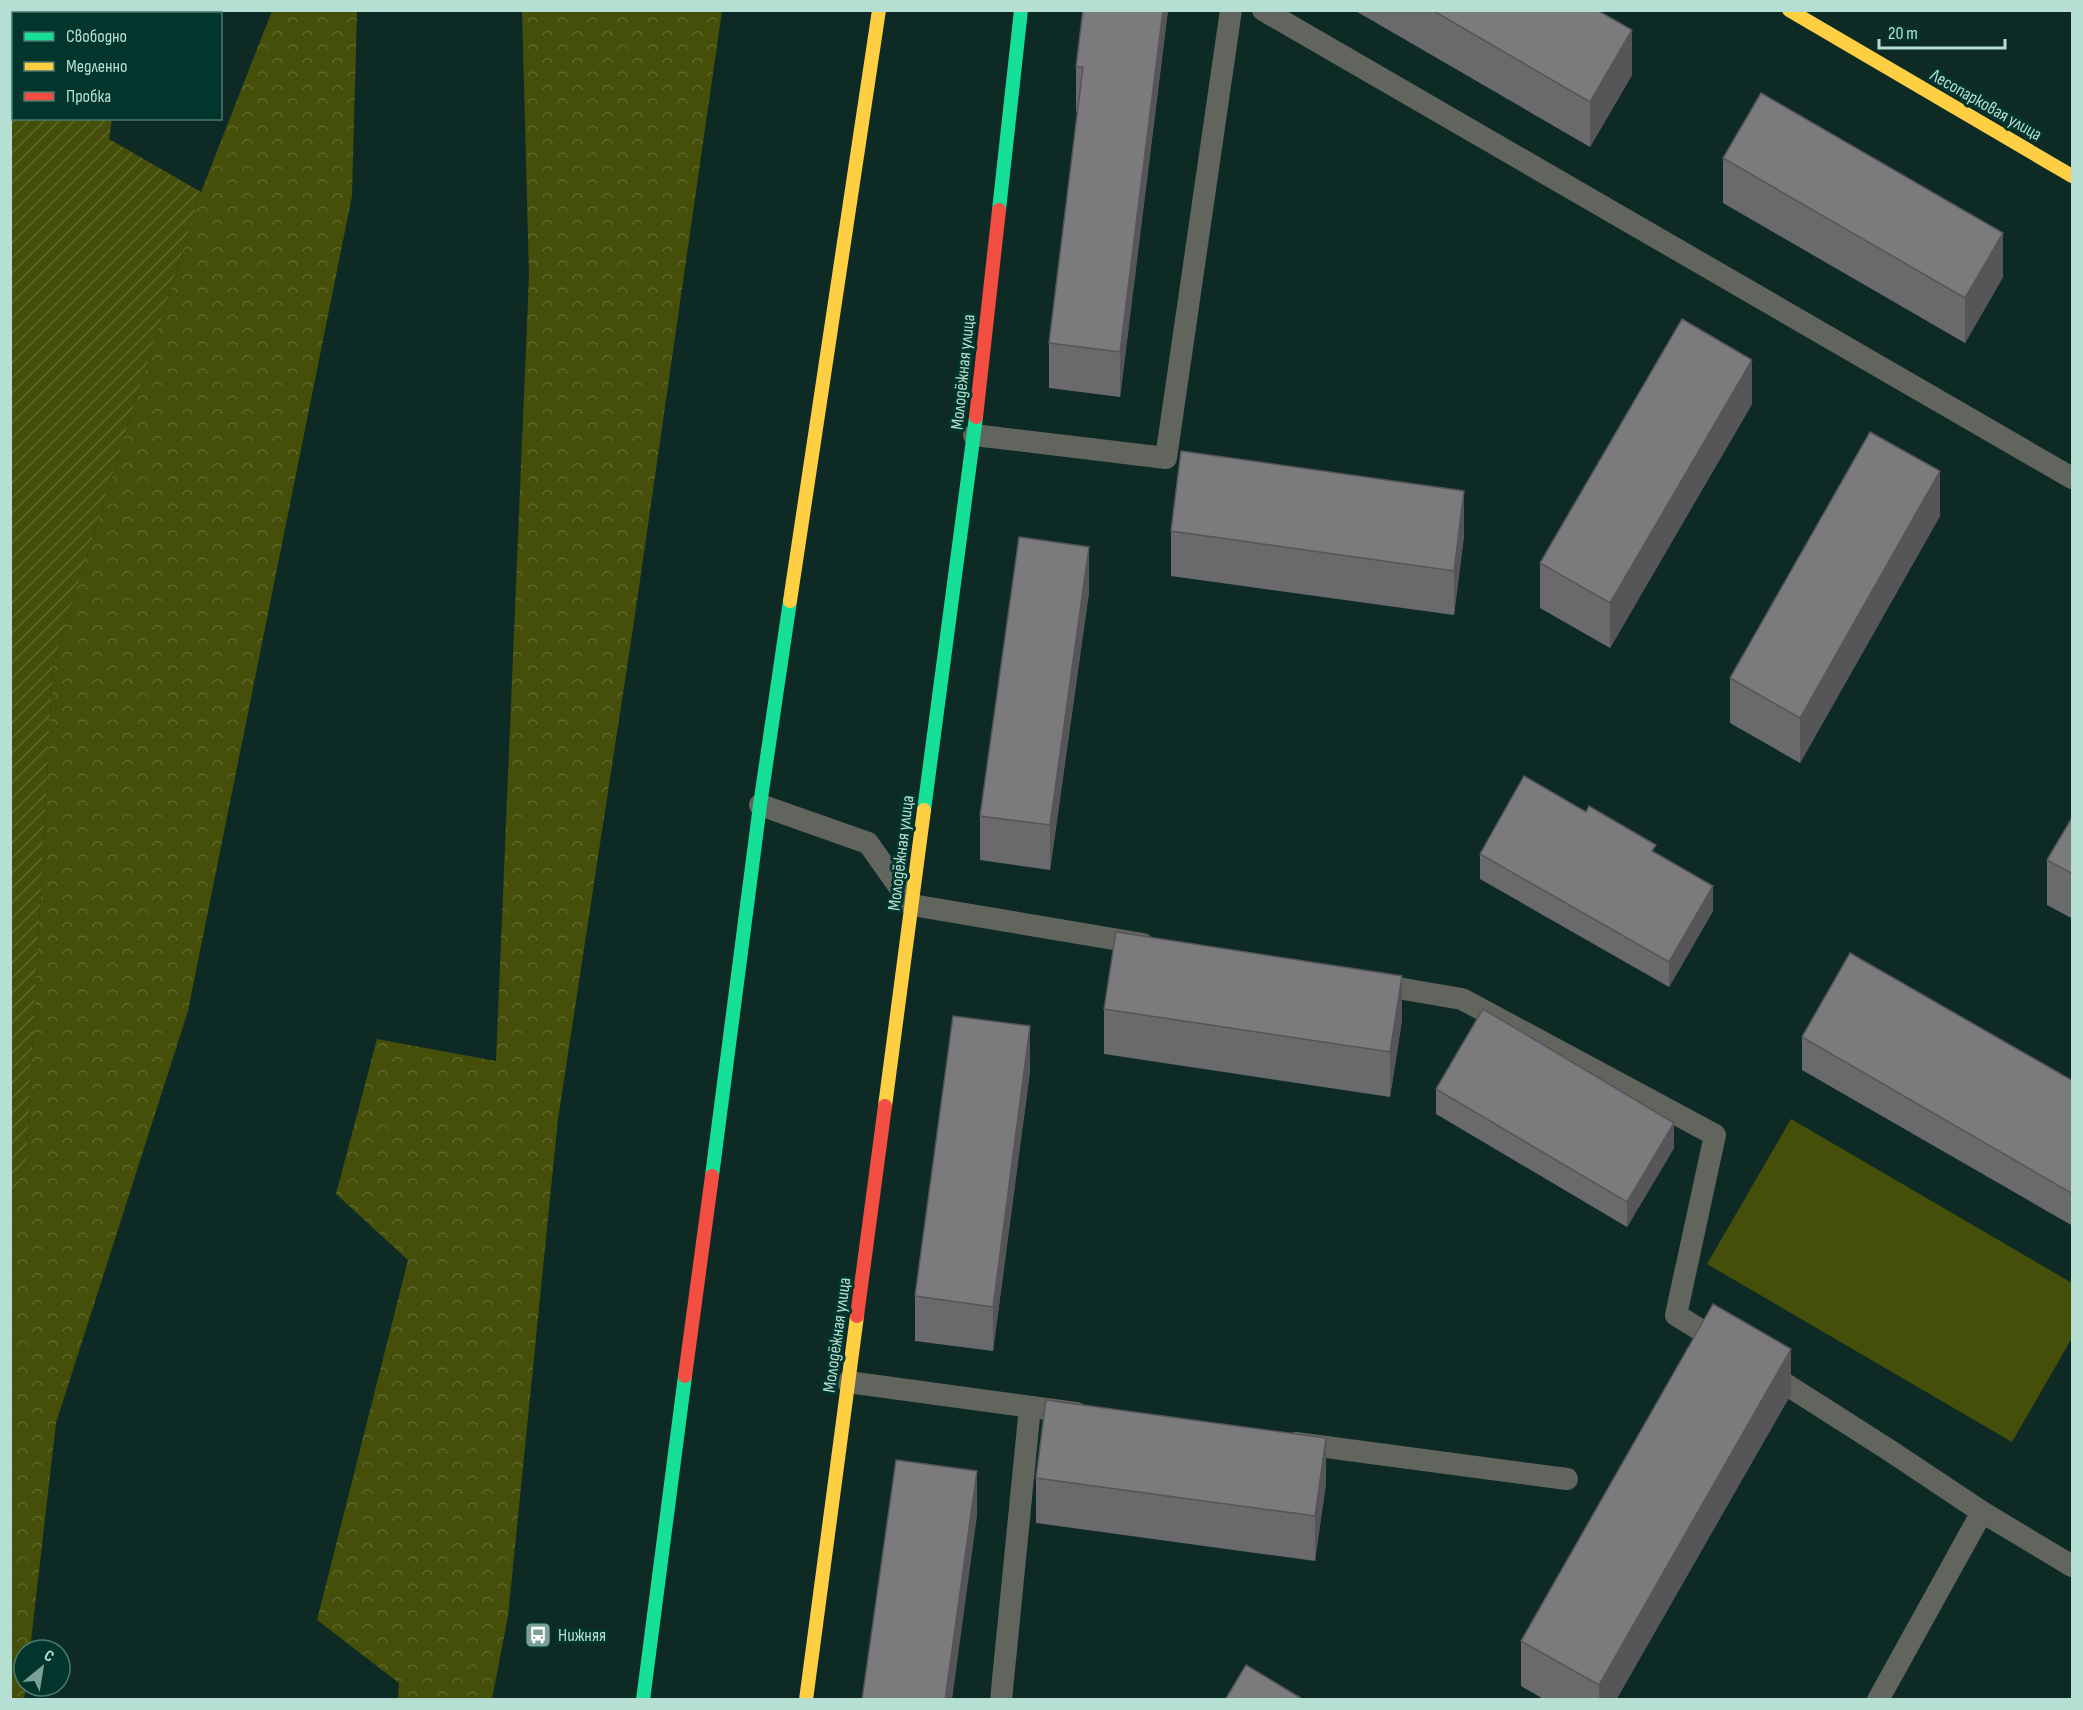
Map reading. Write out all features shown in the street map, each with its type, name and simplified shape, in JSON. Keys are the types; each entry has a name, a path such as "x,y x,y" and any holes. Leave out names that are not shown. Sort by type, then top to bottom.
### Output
{"street":[{"path":"644,1700 760,805 879,10"},
{"name":"Молодёжная улица","path":"806,1700 974,435 1021,10"},
{"name":"Лесопарковая улица","path":"1789,10 2073,176"}],"lane":[{"path":"974,435 1166,458 1231,10"},
{"path":"1263,10 2073,478"},
{"path":"760,805 868,843 912,905 1169,949"},
{"path":"1356,981 1462,999 1715,1135 1676,1315 1982,1512 2073,1566"},
{"path":"848,1382 1100,1416"},
{"path":"1001,1700 1030,1407"},
{"path":"1275,1440 1567,1479"},
{"path":"1878,1700 1982,1512"}],"green space":[{"path":"11,10 130,11 12,12 12,120 112,120 109,139 201,192 53,664 26,1165 11,1198"},
{"path":"272,11 357,11 352,196 188,1011 56,1423 31,1638 12,1638 12,1698 24,1698 24,1700 10,1699 10,1198 26,1165 53,664 201,192"},
{"path":"522,11 722,11 635,615 558,1119 508,1616 492,1699 398,1699 399,1683 317,1620 408,1260 336,1194 377,1039 496,1061 529,275"},
{"path":"1791,1119 2072,1283 2072,1338 2012,1442 1707,1264"}],"building":[{"path":"1083,10 1163,10 1120,352 1049,343 1083,67 1076,67"},
{"path":"1432,10 1597,10 1632,30 1590,102"},
{"path":"1761,93 2003,233 1965,298 1723,158"},
{"path":"1682,319 1752,360 1610,603 1540,563"},
{"path":"1870,432 1940,471 1800,718 1730,678"},
{"path":"1181,451 1464,491 1454,571 1171,531"},
{"path":"1019,537 1089,547 1050,825 980,816"},
{"path":"1524,776 1586,812 1589,806 1656,845 1652,851 1713,886 1669,962 1480,854"},
{"path":"2073,816 2073,874 2047,860"},
{"path":"1116,932 1402,976 1390,1052 1104,1009"},
{"path":"1850,953 2073,1081 2073,1194 1802,1037"},
{"path":"1483,1009 1674,1123 1627,1202 1436,1089"},
{"path":"953,1016 1030,1026 993,1307 915,1296"},
{"path":"1713,1304 1791,1349 1599,1685 1521,1641"},
{"path":"1046,1400 1326,1438 1315,1516 1036,1478"},
{"path":"896,1460 977,1471 945,1700 862,1700"},
{"path":"1246,1665 1304,1700 1225,1700"}],"traffic: fast":[{"path":"999,210 1021,10"},
{"path":"924,810 976,417"},
{"path":"712,1176 760,805 790,601"},
{"path":"643,1700 685,1376"}],"traffic: slow":[{"path":"790,601 879,10"},
{"path":"1789,10 2072,176"},
{"path":"885,1106 924,810"},
{"path":"806,1700 857,1316"}],"traffic: jam":[{"path":"976,417 999,210"},
{"path":"857,1316 885,1106"},
{"path":"685,1376 712,1176"}],"place":[{"name":"Нижняя","path":"538,1635"}]}
